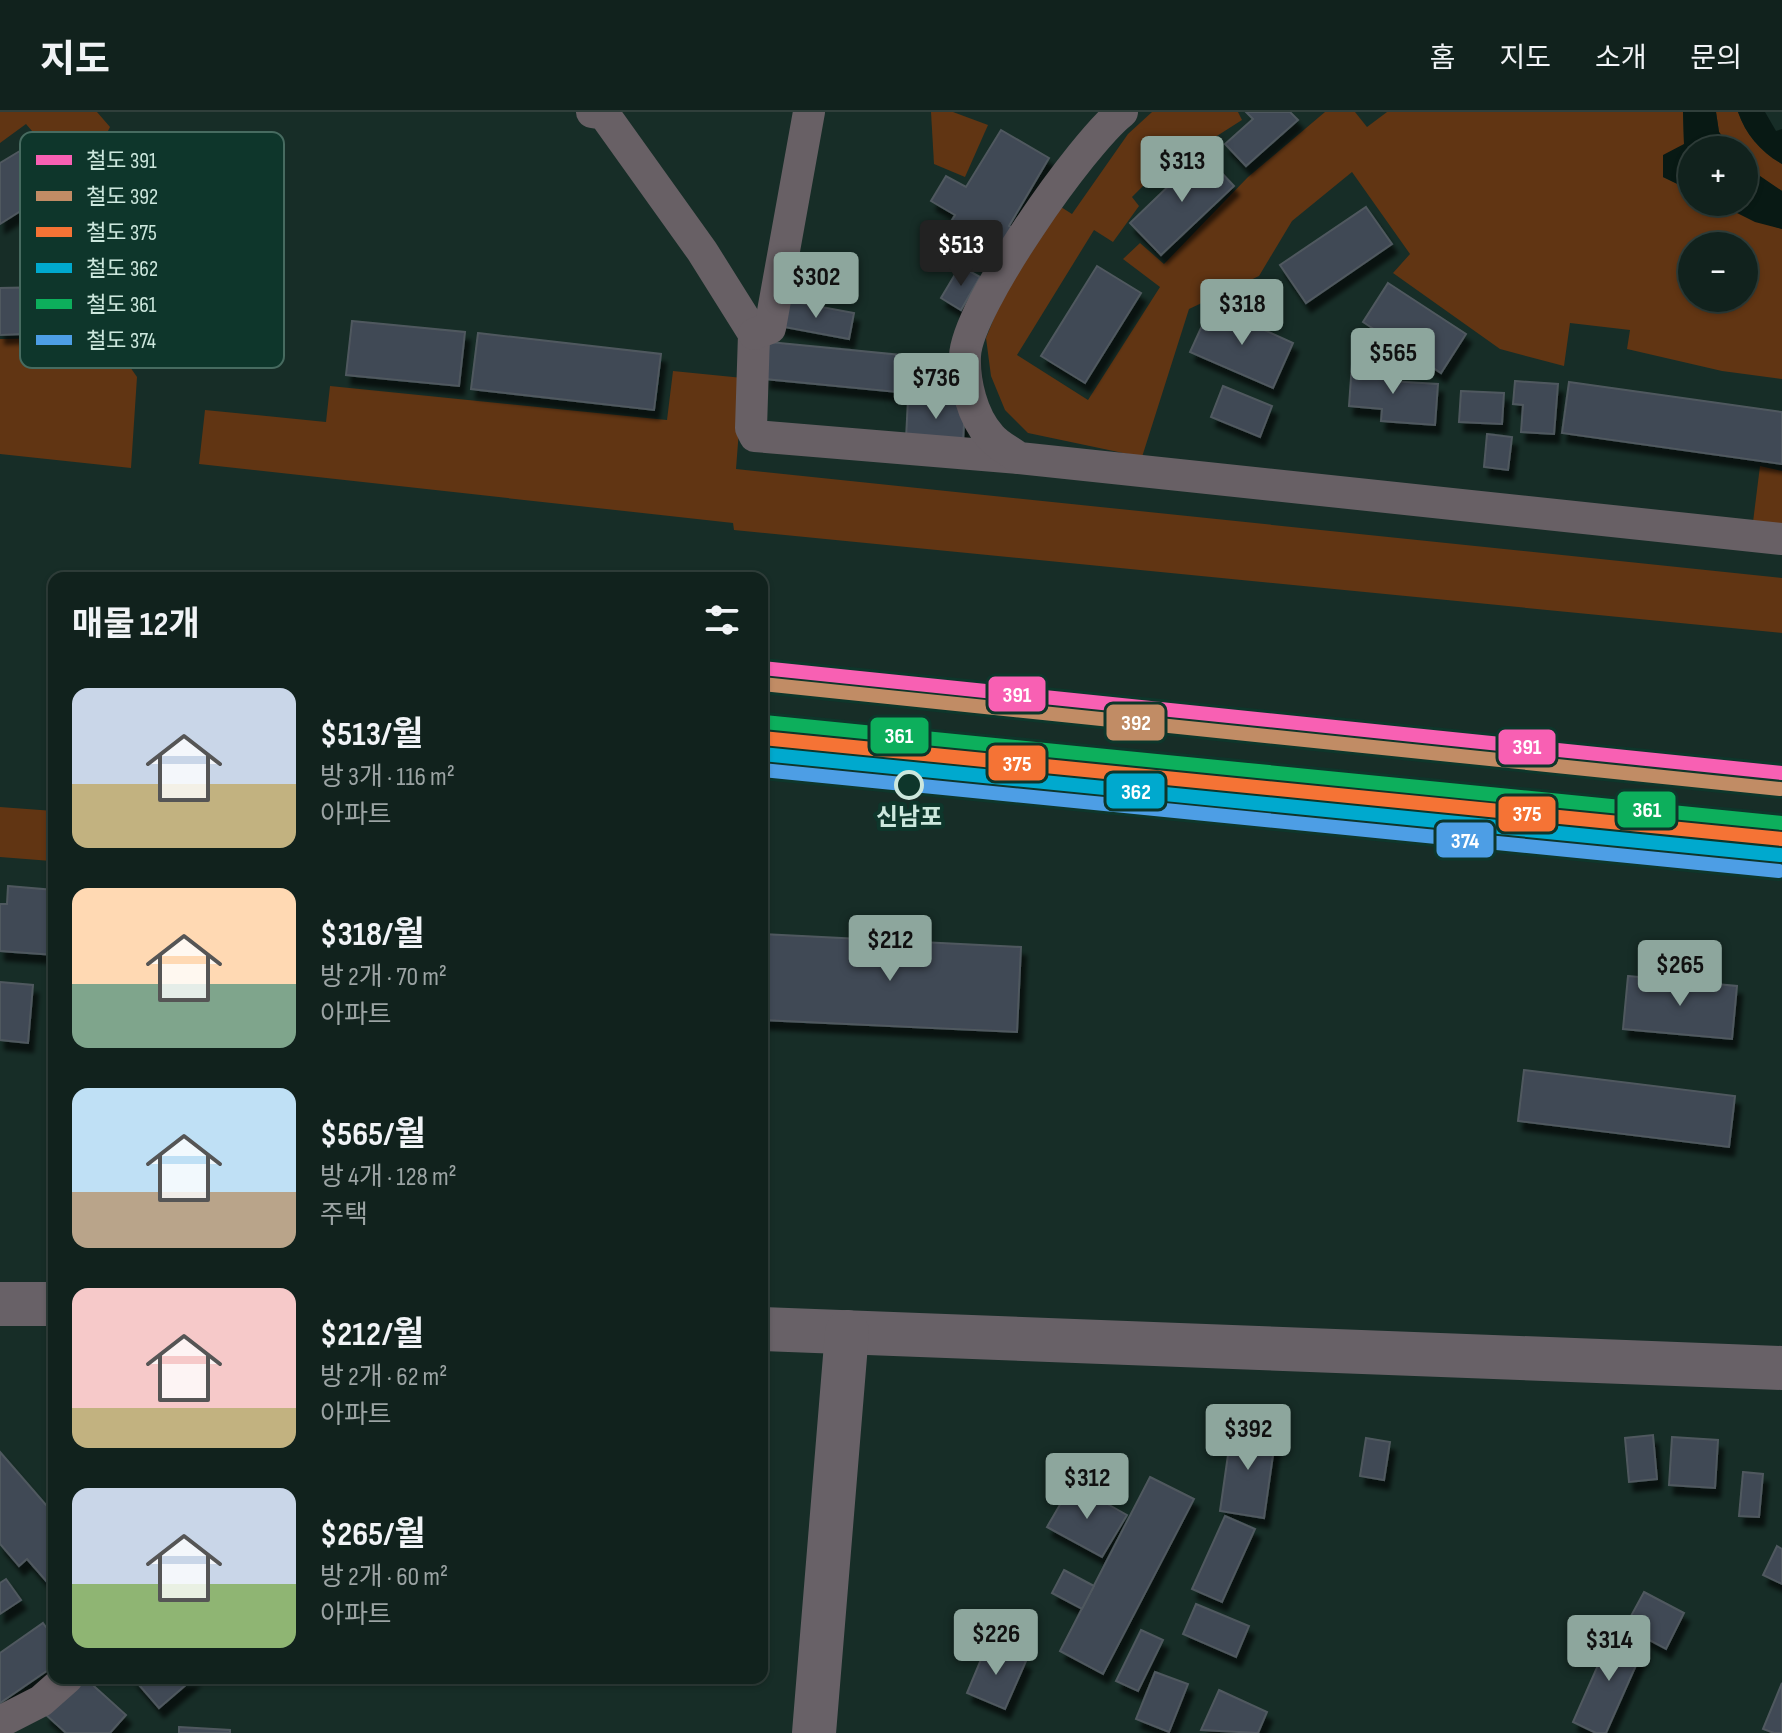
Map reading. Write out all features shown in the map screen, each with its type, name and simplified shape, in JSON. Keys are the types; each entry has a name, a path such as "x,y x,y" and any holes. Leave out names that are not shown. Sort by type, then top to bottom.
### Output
{"main road":[{"path":"0,1304 48,1304"},
{"path":"768,1329 1782,1368"},
{"path":"814,1733 847,1332"}],"street":[{"path":"592,112 604,114 702,251 754,334 751,428 755,436 1019,458 1782,539"},
{"path":"754,334 770,328 809,112"},
{"path":"1019,458 989,436 968,394 965,353 991,288 1058,185 1105,125 1122,112"},
{"path":"0,1722 41,1701 60,1684"}],"shaded area":[{"path":"0,112 97,112 110,127 108,132 33,132 26,124 0,143"},
{"path":"931,112 953,112 988,125 965,177 934,164"},
{"path":"1152,112 1238,112 1242,120 1209,141 1165,179 1156,173 1132,197 1139,206 1113,242 1094,230 1017,355 1088,400 1160,287 1123,259 1140,243 1164,264 1248,177 1325,112 1355,112 1367,127 1387,112 1683,112 1684,136 1678,136 1678,153 1663,177 1678,184 1678,216 1747,216 1782,229 1782,379 1722,371 1627,349 1630,330 1570,323 1564,366 1500,349 1393,273 1410,254 1352,172 1292,221 1259,276 1189,309 1142,457 1028,433 1005,410 991,376 986,338 1004,293 1061,207 1072,214 1128,134"},
{"path":"1683,112 1716,112 1722,136 1684,136"},
{"path":"1716,112 1738,112 1751,136 1722,136"},
{"path":"1738,112 1765,112 1776,131 1782,129 1782,164 1758,145 1758,136 1751,136"},
{"path":"1758,145 1782,164 1782,191 1758,175"},
{"path":"1678,147 1678,184 1663,177 1663,155"},
{"path":"1758,175 1782,191 1782,229 1743,216 1758,216"},
{"path":"0,339 20,339 20,368 131,368 137,377 131,468 0,454"},
{"path":"673,371 743,378 736,469 1782,578 1782,633 734,530 733,523 199,464 205,410 326,422 330,386 667,420"},
{"path":"1760,466 1782,471 1782,525 1753,522"},
{"path":"0,807 48,811 48,861 0,857"}],"building":[{"path":"1246,112 1290,112 1298,120 1246,166 1225,144 1253,119"},
{"path":"1001,130 1049,158 1009,226 1016,230 992,271 940,240 955,215 931,201 946,176 966,187"},
{"path":"20,151 20,211 0,224 0,163"},
{"path":"1203,153 1234,186 1161,255 1130,223"},
{"path":"1366,207 1392,244 1306,303 1280,265"},
{"path":"960,266 980,277 961,310 941,298"},
{"path":"1097,266 1141,293 1085,383 1041,356"},
{"path":"1388,283 1466,334 1441,373 1363,322"},
{"path":"0,288 20,288 20,334 0,335"},
{"path":"784,300 854,313 849,339 779,326"},
{"path":"1211,306 1293,343 1273,388 1190,352"},
{"path":"352,321 465,332 459,386 346,375"},
{"path":"478,333 661,354 654,410 471,389"},
{"path":"769,342 942,359 938,396 765,379"},
{"path":"1352,364 1390,367 1389,381 1438,384 1435,425 1381,421 1382,409 1349,406"},
{"path":"1515,381 1558,384 1554,434 1521,432 1523,405 1513,404"},
{"path":"1569,382 1782,412 1782,464 1562,433"},
{"path":"1223,386 1272,406 1260,437 1211,417"},
{"path":"1461,391 1504,393 1502,424 1459,422"},
{"path":"908,399 965,403 963,443 906,439"},
{"path":"1487,434 1512,437 1508,470 1484,467"},
{"path":"8,886 48,889 48,955 0,951 0,904 7,904"},
{"path":"768,934 1021,947 1017,1032 768,1020"},
{"path":"1628,976 1737,986 1732,1039 1623,1029"},
{"path":"0,982 33,985 28,1043 0,1040"},
{"path":"1524,1070 1735,1096 1729,1147 1518,1121"},
{"path":"1232,1427 1276,1434 1264,1518 1220,1511"},
{"path":"1653,1435 1657,1479 1629,1482 1625,1438"},
{"path":"1672,1437 1718,1440 1715,1488 1669,1485"},
{"path":"1366,1438 1390,1442 1384,1480 1360,1476"},
{"path":"0,1452 48,1507 48,1583 27,1559 19,1566 0,1544"},
{"path":"1743,1472 1763,1474 1759,1517 1739,1516"},
{"path":"1150,1477 1194,1499 1103,1674 1060,1651"},
{"path":"1072,1484 1127,1515 1102,1557 1047,1527"},
{"path":"1225,1516 1255,1529 1222,1602 1192,1589"},
{"path":"1777,1546 1782,1549 1782,1584 1763,1575"},
{"path":"1064,1570 1094,1586 1082,1609 1052,1593"},
{"path":"6,1579 21,1600 0,1614 0,1583"},
{"path":"1644,1592 1684,1613 1666,1649 1625,1627"},
{"path":"1196,1604 1249,1626 1236,1657 1183,1634"},
{"path":"43,1623 48,1630 48,1670 0,1703 0,1653"},
{"path":"1141,1630 1163,1640 1138,1691 1116,1681"},
{"path":"1613,1631 1645,1645 1606,1733 1596,1733 1573,1722"},
{"path":"987,1645 1026,1661 1005,1709 967,1693"},
{"path":"1155,1672 1188,1684 1169,1732 1136,1719"},
{"path":"1782,1683 1782,1733 1774,1733 1763,1729"},
{"path":"72,1684 92,1684 126,1715 110,1733 66,1733 45,1714"},
{"path":"138,1684 187,1684 159,1708"},
{"path":"1219,1690 1267,1712 1258,1733 1201,1730"},
{"path":"179,1727 230,1730 230,1733 179,1733"}],"rail line":[{"name":"391","path":"768,669 1782,773"},
{"name":"392","path":"768,685 1780,789"},
{"name":"361","path":"768,722 1782,823"},
{"name":"375","path":"768,739 1782,839"},
{"name":"362","path":"768,755 1780,855"},
{"name":"374","path":"768,771 1779,871"}],"place":[{"name":"신남포","path":"909,785"}]}
